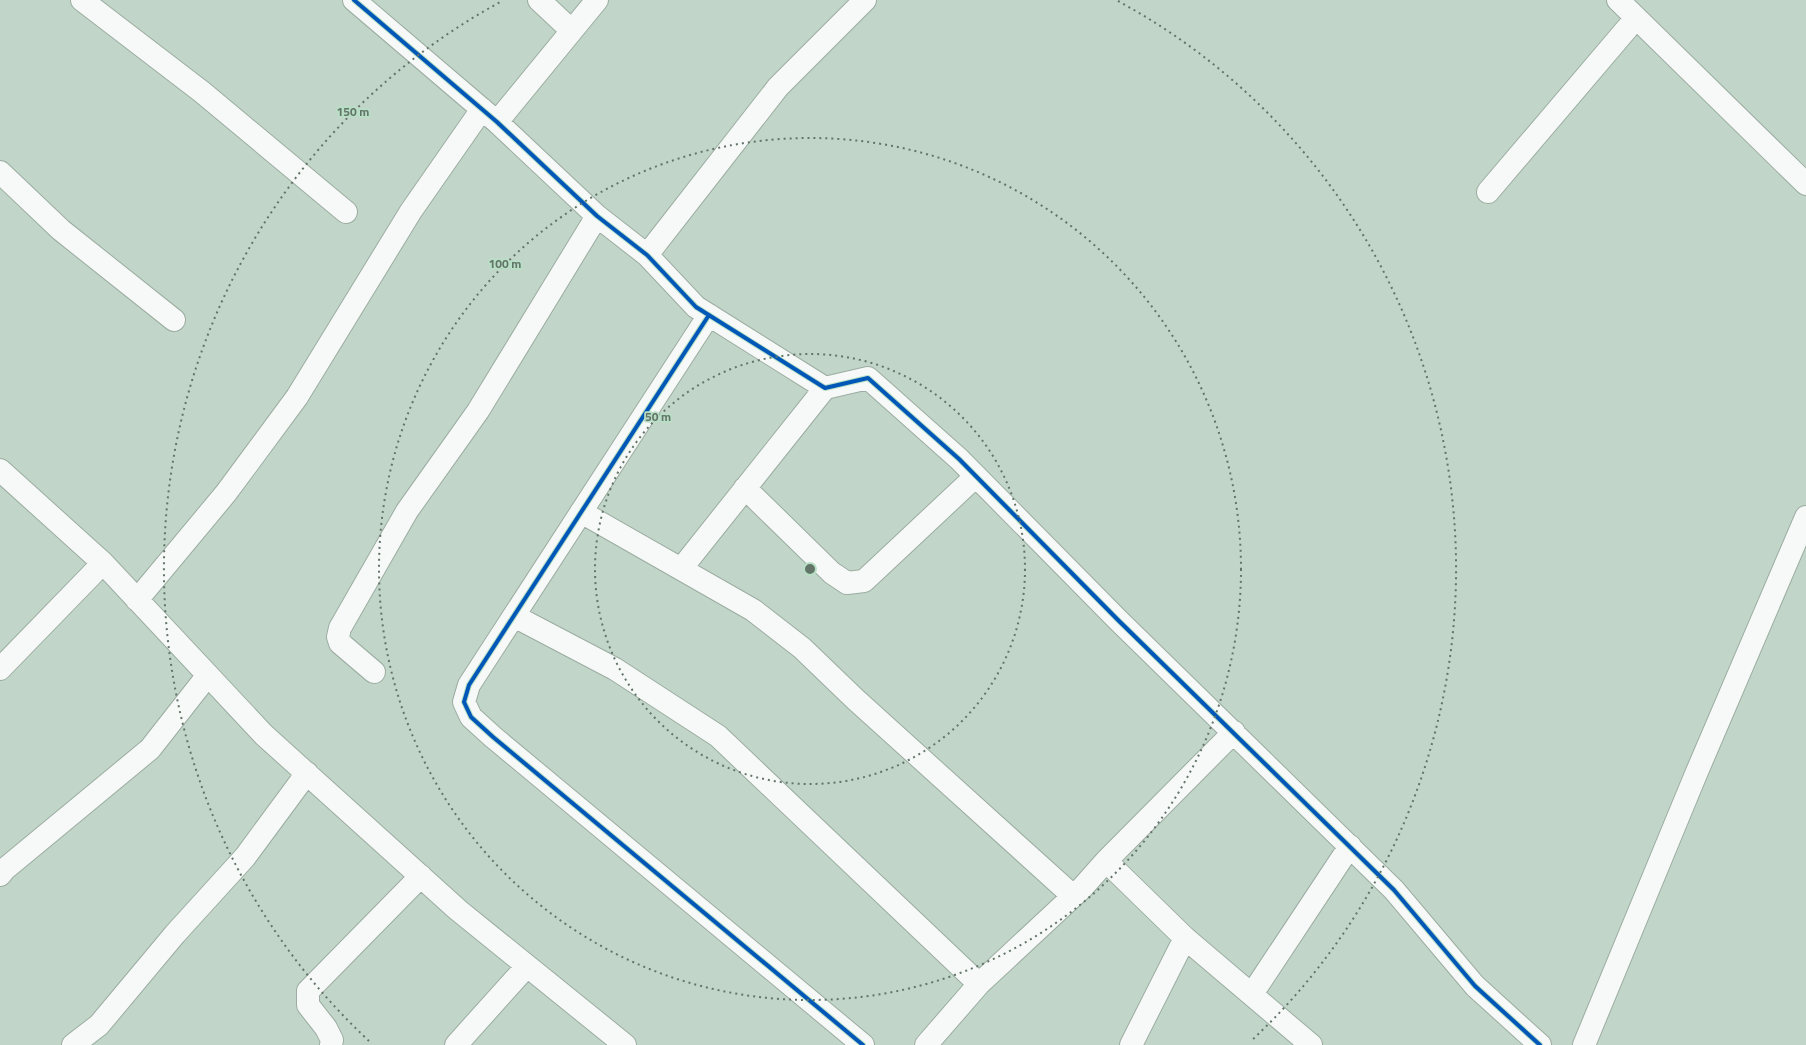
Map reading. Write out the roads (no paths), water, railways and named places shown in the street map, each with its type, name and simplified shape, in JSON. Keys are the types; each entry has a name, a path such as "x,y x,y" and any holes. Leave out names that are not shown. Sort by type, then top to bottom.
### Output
{"street":[{"path":"82,0 202,92 346,212"},
{"path":"354,0 490,116 597,216 647,255 696,307 826,388"},
{"path":"539,0 571,30"},
{"path":"137,600 226,492 297,397 411,211 490,116 571,30 597,0"},
{"path":"647,255 778,87 865,0"},
{"path":"1618,0 1806,184"},
{"path":"1488,192 1636,18"},
{"path":"0,172 61,230 174,320"},
{"path":"374,672 340,643 338,637 340,628 407,511 478,411 597,216"},
{"path":"709,315 469,685 464,702 472,717 493,738 863,1045"},
{"path":"681,569 826,388 868,378 959,459 1118,620 1350,846 1394,890 1475,986 1540,1045"},
{"path":"0,470 103,563 264,735 458,910 625,1045"},
{"path":"745,488 832,573 847,583 864,581 976,476"},
{"path":"581,512 753,610 802,648 1072,896"},
{"path":"1584,1045 1693,781 1806,517"},
{"path":"0,669 103,563"},
{"path":"514,616 615,669 718,736 979,984"},
{"path":"0,875 150,749 208,675"},
{"path":"926,1045 979,984 1072,896 1234,732"},
{"path":"73,1045 99,1025 175,934 245,857 307,773"},
{"path":"1252,994 1350,846"},
{"path":"1106,861 1185,938 1311,1045"},
{"path":"331,1045 332,1040 326,1028 308,1005 308,991 421,876"},
{"path":"1131,1045 1185,938"},
{"path":"456,1045 527,966"}]}
